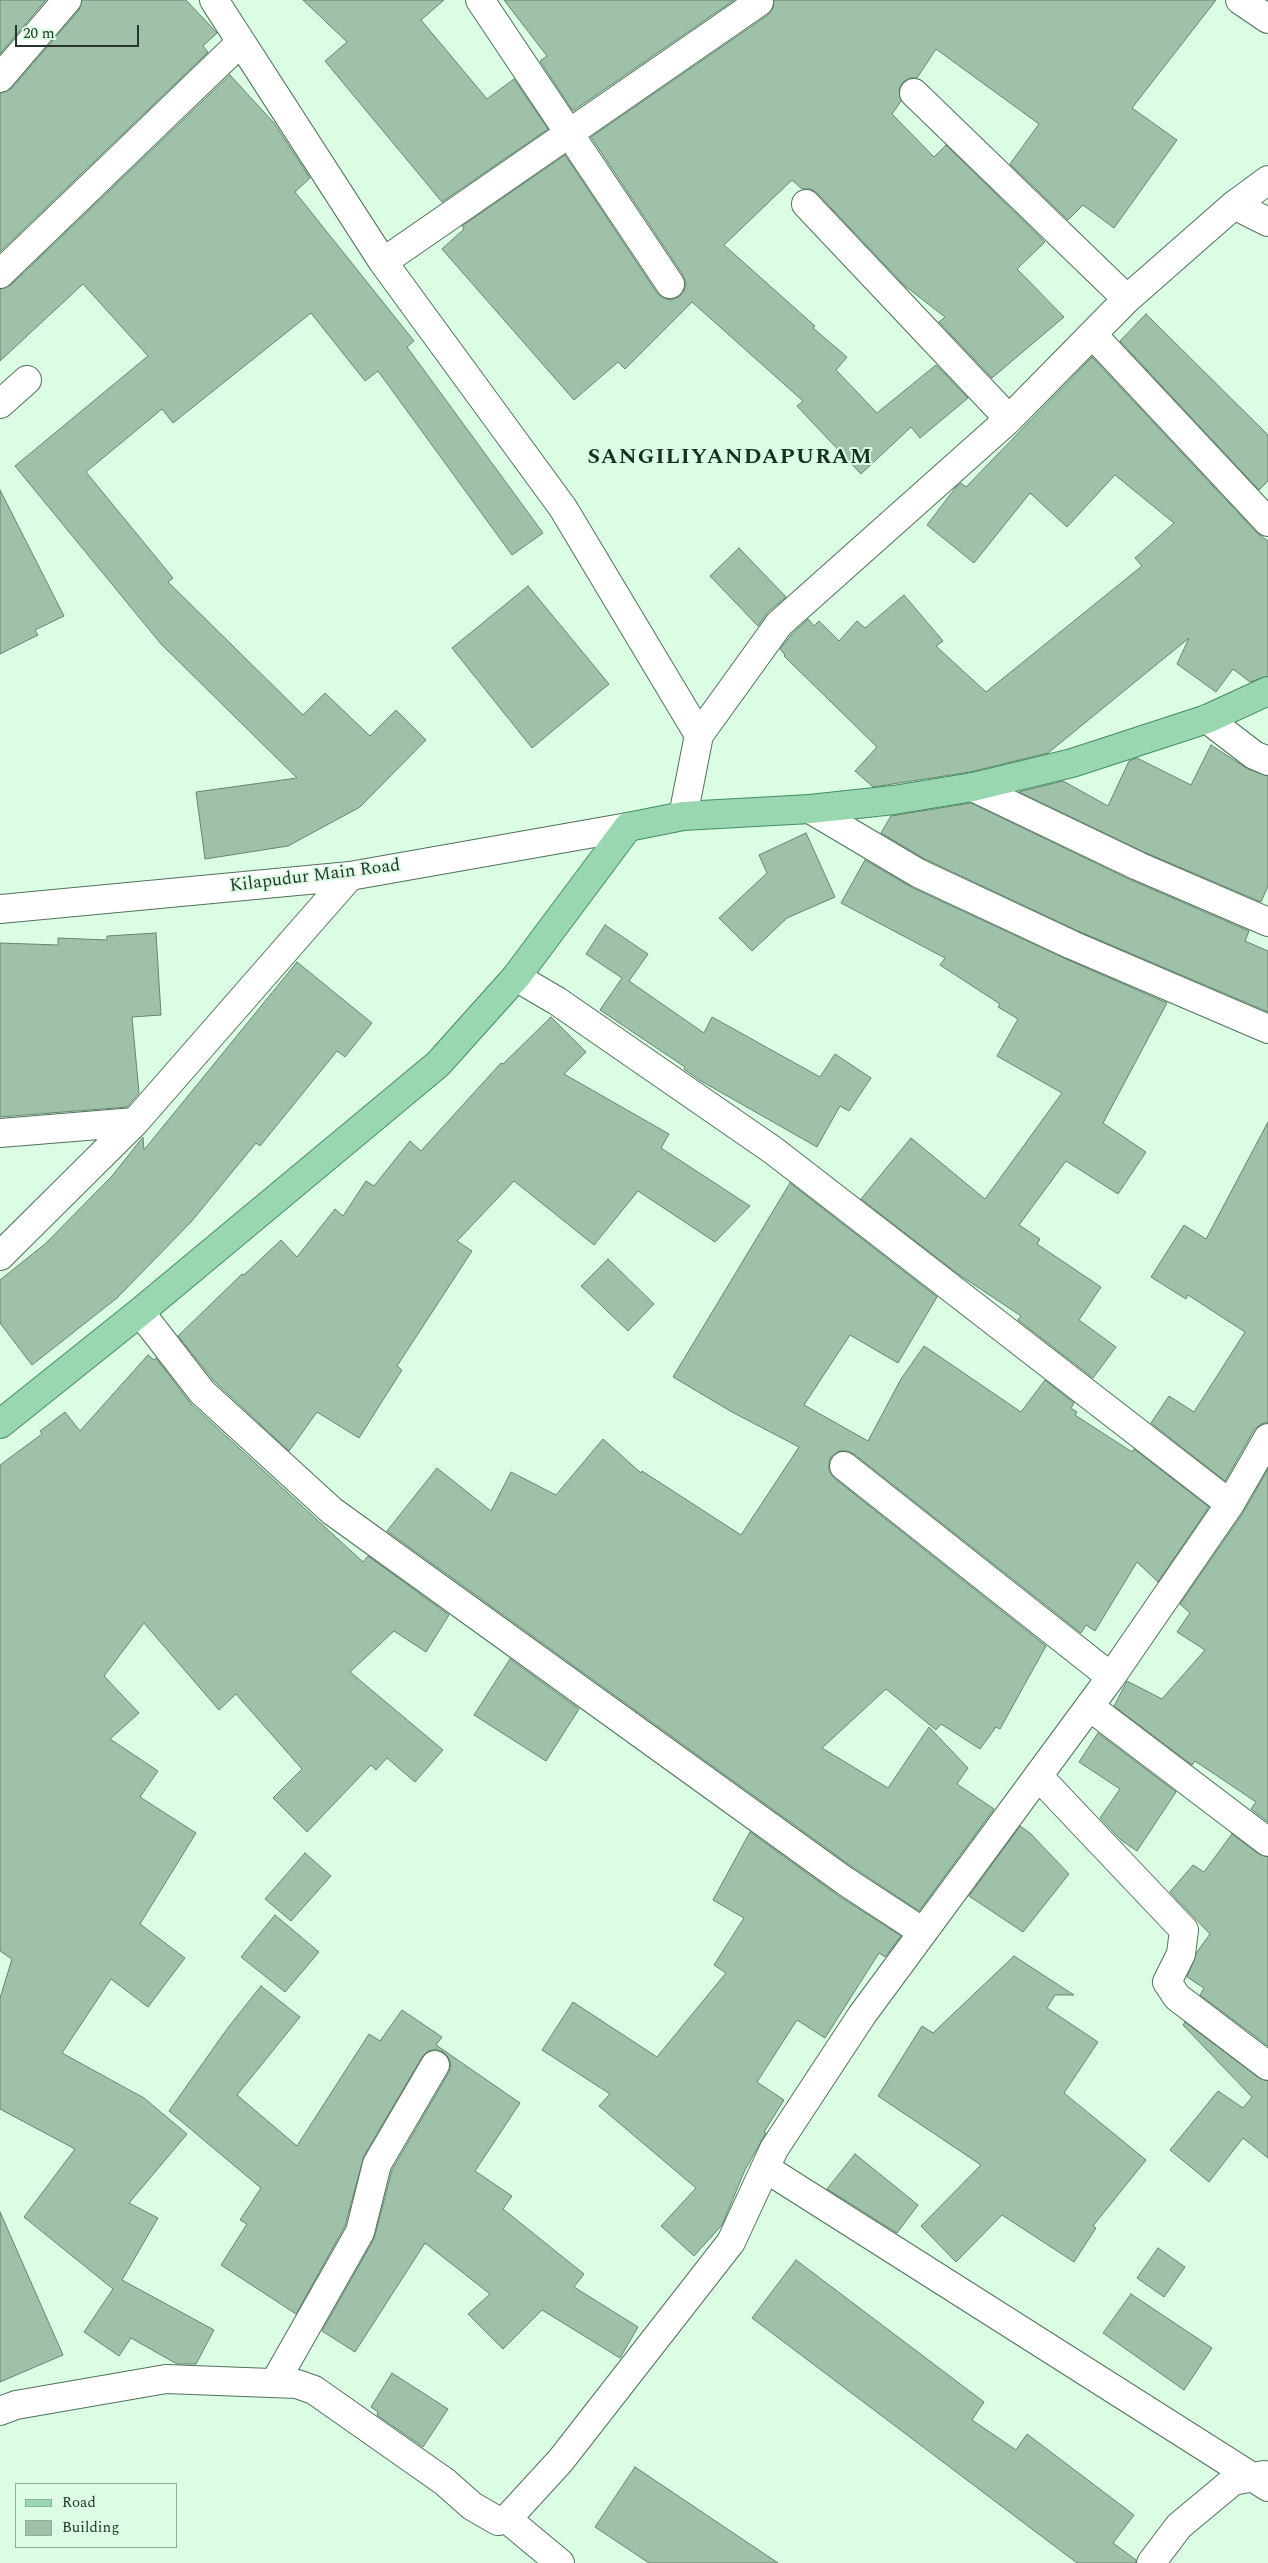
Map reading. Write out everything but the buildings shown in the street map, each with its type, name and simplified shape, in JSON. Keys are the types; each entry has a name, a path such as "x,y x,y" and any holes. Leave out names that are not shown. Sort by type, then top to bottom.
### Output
{"main road":[{"path":"0,1424 140,1312 438,1064 516,977 628,827 683,816 810,809 894,800 973,787 1072,763 1206,719 1268,691"}],"street":[{"path":"0,78 67,0"},
{"path":"214,0 383,262 563,508 699,735"},
{"path":"480,0 670,284"},
{"path":"1240,0 1268,19"},
{"path":"383,262 759,2"},
{"path":"0,274 241,42"},
{"path":"914,92 1128,299"},
{"path":"683,816 699,735 779,624 1009,418 1128,299 1234,205 1268,180"},
{"path":"806,204 1009,418"},
{"path":"1234,205 1268,222"},
{"path":"1093,335 1268,522"},
{"path":"0,404 27,380"},
{"path":"1206,719 1254,755 1268,761"},
{"path":"973,787 1138,866 1268,922"},
{"path":"810,809 927,877 1072,945 1268,1029"},
{"name":"Kilapudur Main Road","path":"0,909 350,876 628,827"},
{"path":"0,1256 135,1122 350,876"},
{"path":"516,977 557,1001 774,1151 1230,1504"},
{"path":"0,1133 135,1122"},
{"path":"140,1312 202,1392 332,1511 845,1881 923,1932"},
{"path":"0,2411 16,2405 166,2379 297,2384 314,2390 445,2482 472,2506 498,2521 507,2519 560,2460 731,2242 774,2149 862,2015 1090,1707 1230,1504 1268,1438"},
{"path":"844,1466 1111,1677"},
{"path":"1090,1707 1268,1842"},
{"path":"1039,1776 1184,1930 1182,1954 1167,1982 1177,1997 1268,2066"},
{"path":"275,2382 360,2232 378,2164 435,2065"},
{"path":"765,2168 1263,2480"},
{"path":"1151,2563 1179,2526 1233,2481 1263,2480"},
{"path":"507,2519 560,2563"}],"district":[{"name":"SANGILIYANDAPURAM","path":"730,459"}]}
